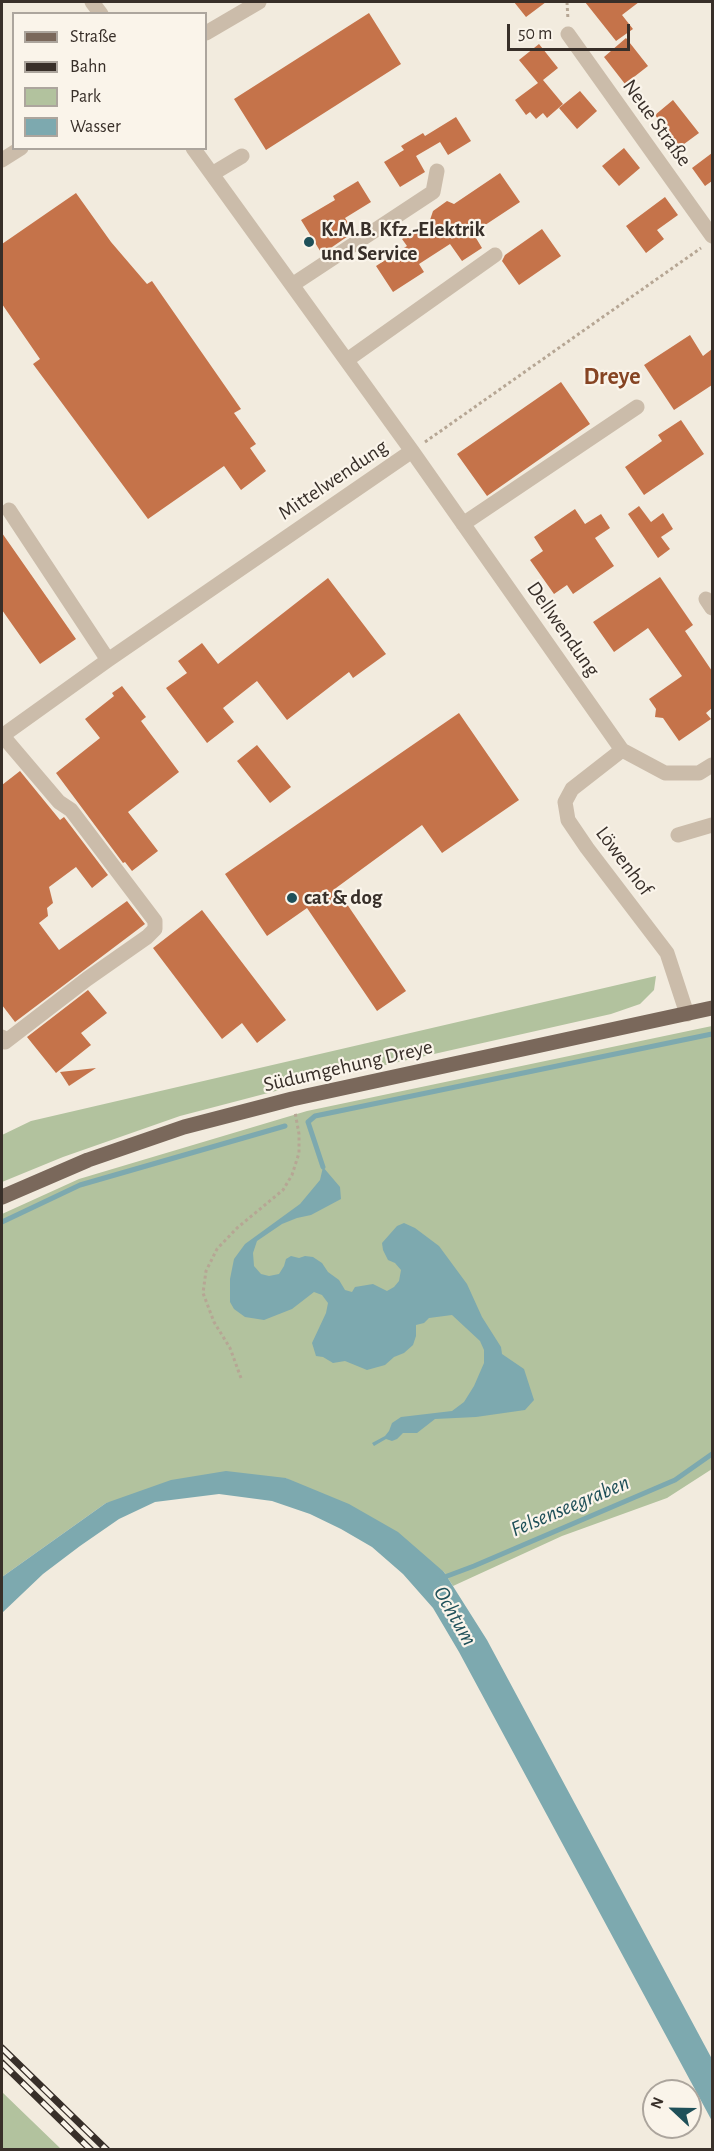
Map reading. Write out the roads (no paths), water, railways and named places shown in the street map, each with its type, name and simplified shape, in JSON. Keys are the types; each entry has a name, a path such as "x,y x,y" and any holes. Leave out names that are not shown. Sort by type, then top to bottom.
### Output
{"main road":[{"name":"Südumgehung Dreye","path":"2,1197 88,1160 184,1127 292,1099 712,1008"}],"street":[{"path":"207,32 259,2"},
{"name":"Neue Straße","path":"568,34 708,241"},
{"path":"2,160 18,150"},
{"name":"Mittelwendung","path":"2,736 108,660 412,451 194,150"},
{"path":"212,174 242,156"},
{"path":"292,285 433,192 437,171"},
{"path":"346,360 495,255"},
{"path":"463,524 637,407"},
{"name":"Dellwendung","path":"412,451 622,750 665,773 699,773 712,765"},
{"path":"9,510 108,660"},
{"path":"2,736 58,802 71,810 155,921 155,929 147,937 87,979 5,1042 2,1037"},
{"name":"Löwenhof","path":"622,750 572,789 565,802 568,820 667,953 687,1014"},
{"path":"678,835 712,825"}],"water":[{"path":"323,1167 340,1187 341,1199 311,1215 282,1224 257,1241 253,1253 254,1266 261,1274 269,1276 279,1274 286,1259 291,1256 313,1257 339,1280 345,1290 352,1292 355,1287 373,1284 387,1291 399,1281 401,1270 395,1263 388,1260 382,1243 397,1226 404,1223 415,1228 439,1246 467,1284 482,1317 501,1347 502,1354 524,1369 534,1400 525,1410 476,1417 435,1419 417,1433 403,1433 397,1439 392,1441 386,1439 374,1446 372,1443 385,1436 392,1423 401,1417 452,1411 464,1402 484,1363 484,1350 480,1341 452,1315 429,1318 424,1323 416,1325 413,1345 404,1353 394,1357 385,1365 367,1370 345,1361 333,1363 316,1356 312,1343 326,1313 328,1303 322,1295 314,1292 292,1309 264,1320 245,1317 234,1309 230,1302 230,1279 234,1259 245,1244 300,1204 320,1180"},
{"name":"Ochtum","path":"226,1471 286,1478 349,1504 398,1532 444,1572 487,1640 712,2059 712,2121 702,2102 702,2079 689,2079 459,1652 433,1608 403,1574 372,1547 310,1514 272,1501 219,1494 155,1502 119,1519 80,1546 43,1574 2,1613 2,1577 106,1503 171,1480"}],"waterway":[{"path":"323,1167 308,1122 315,1116 712,1034"},
{"path":"2,1222 80,1185 285,1126"},
{"name":"Felsenseegraben","path":"442,1578 675,1480 712,1454"}],"railway":[{"path":"2,2048 107,2150"},
{"path":"2,2063 91,2150"}],"place":[{"name":"K.M.B. Kfz.-Elektrik und Service","path":"309,242"},
{"name":"cat & dog","path":"292,898"}],"district":[{"name":"Dreye","path":"612,377"}]}
